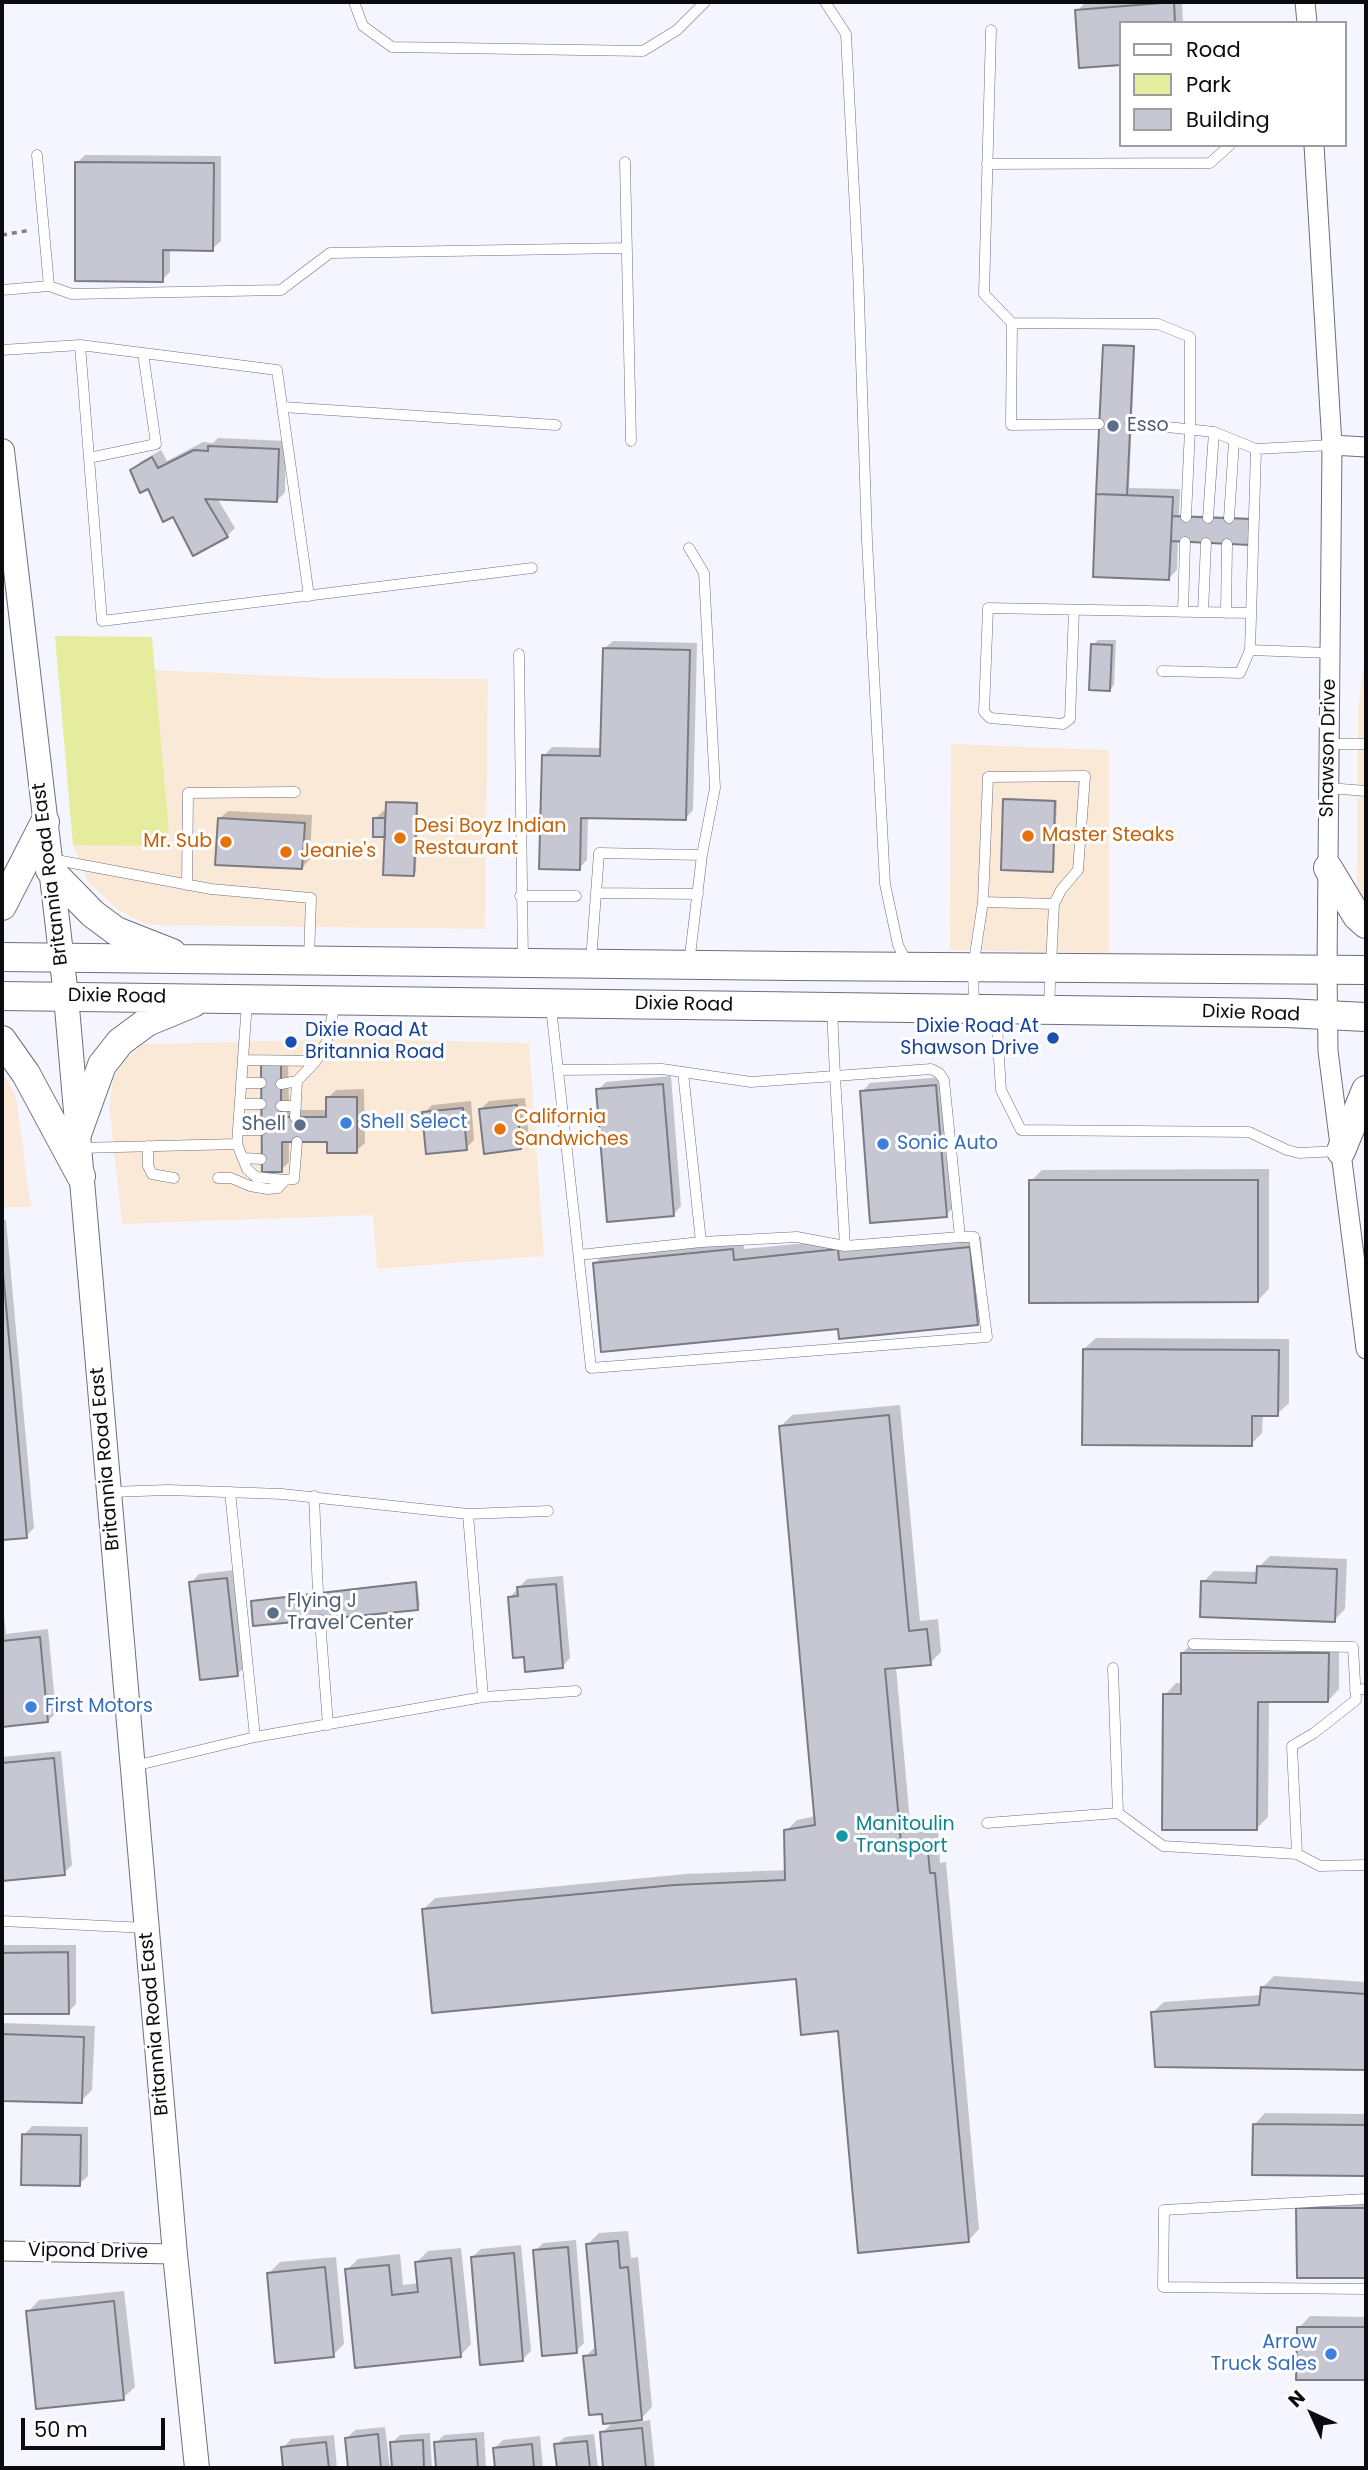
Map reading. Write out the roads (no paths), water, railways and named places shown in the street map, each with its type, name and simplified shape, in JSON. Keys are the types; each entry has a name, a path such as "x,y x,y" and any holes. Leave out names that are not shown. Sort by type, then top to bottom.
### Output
{"main road":[{"path":"2,906 45,822"},
{"path":"50,864 93,914 116,931 188,959"},
{"path":"1328,868 1357,916 1366,924"},
{"name":"Dixie Road","path":"2,957 1366,970"},
{"name":"Dixie Road","path":"2,996 1286,1013 1366,1017"},
{"path":"78,1141 102,1065 120,1042 147,1022 206,998"},
{"path":"2,1040 26,1074 81,1176"},
{"path":"1341,1151 1366,1090"}],"street":[{"path":"1306,2 1307,21"},
{"name":"Shawson Drive","path":"1314,147 1332,445 1328,1051 1366,1349"},
{"path":"1332,445 1366,447"},
{"name":"Britannia Road East","path":"2,451 66,996 175,2254 197,2468"},
{"name":"Vipond Drive","path":"2,2251 175,2254"}],"lane":[{"path":"354,2 363,26 391,47 643,51 677,30 705,2"},
{"path":"825,2 846,34 858,268 867,540 885,884 898,945 908,967"},
{"path":"991,30 984,294 1012,323 1011,425 1099,424"},
{"path":"988,164 1210,163 1228,147"},
{"path":"37,155 49,286"},
{"path":"625,162 631,441"},
{"path":"2,290 49,286 72,295 281,290 330,253 626,248"},
{"path":"1012,323 1158,324 1190,338 1186,517"},
{"path":"2,350 80,345 277,370 309,596"},
{"path":"80,345 102,621 532,568"},
{"path":"89,458 156,444 143,353"},
{"path":"283,407 556,425"},
{"path":"1130,423 1214,432 1256,449 1332,445"},
{"path":"1208,517 1214,432"},
{"path":"1228,518 1234,442"},
{"path":"1161,671 1240,673 1250,650 1256,449"},
{"path":"1183,612 1185,542"},
{"path":"1203,612 1206,543"},
{"path":"1226,613 1227,544"},
{"path":"689,965 702,855 715,788 704,573 690,548"},
{"path":"1074,610 1070,719 1063,723 989,718 984,712 988,608 1251,614"},
{"path":"1250,650 1330,653"},
{"path":"519,654 520,896 523,962"},
{"path":"1329,744 1366,744"},
{"path":"1049,1010 1054,904 1060,890 1078,870 1084,776 988,777 984,902 973,968 985,1009 1001,1090 1021,1130 1249,1132 1299,1153 1341,1151"},
{"path":"1329,789 1366,791"},
{"path":"187,885 188,793 295,792"},
{"path":"591,963 598,853 702,855"},
{"path":"50,864 211,889 311,898 309,960"},
{"path":"596,893 698,894"},
{"path":"520,896 576,896"},
{"path":"984,902 1054,904"},
{"path":"247,999 237,1144 247,1169 257,1177 285,1180 294,1179 297,1142"},
{"path":"295,1117 297,1082 316,1061 327,1041 335,1000"},
{"path":"550,1003 591,1368 986,1336 974,1237 845,1246 797,1237 701,1242 579,1255"},
{"path":"832,1007 845,1246"},
{"path":"243,1060 316,1061"},
{"path":"558,1070 662,1069 751,1082 931,1069 939,1073 944,1080 960,1237"},
{"path":"683,1072 701,1242"},
{"path":"281,1084 297,1082"},
{"path":"242,1083 261,1083"},
{"path":"240,1104 261,1104"},
{"path":"281,1106 296,1106"},
{"path":"238,1130 261,1130"},
{"path":"78,1141 148,1146 237,1144"},
{"path":"148,1146 148,1166 152,1174 174,1178"},
{"path":"243,1158 261,1159"},
{"path":"282,1162 295,1163"},
{"path":"218,1178 231,1178 250,1186 268,1189 278,1188 285,1180"},
{"path":"109,1492 168,1490 314,1496 468,1514 548,1511"},
{"path":"230,1492 255,1737"},
{"path":"314,1496 318,1593"},
{"path":"468,1514 483,1698"},
{"path":"320,1620 328,1725"},
{"path":"1193,1644 1353,1647 1361,1690 1356,1700 1314,1733 1292,1746 1297,1854"},
{"path":"1113,1668 1118,1813"},
{"path":"133,1766 255,1737 483,1698 576,1691"},
{"path":"987,1823 1118,1813 1163,1846 1297,1854 1320,1866 1366,1865"},
{"path":"2,1921 147,1928"},
{"path":"1366,2199 1164,2210 1163,2274 1163,2287 1366,2289"}],"place":[{"name":"Esso","path":"1113,426"},
{"name":"Master Steaks","path":"1028,836"},
{"name":"Desi Boyz Indian Restaurant","path":"400,838"},
{"name":"Mr. Sub","path":"226,842"},
{"name":"Jeanie's","path":"286,852"},
{"name":"Dixie Road At Shawson Drive","path":"1053,1038"},
{"name":"Dixie Road At Britannia Road","path":"291,1042"},
{"name":"Shell Select","path":"346,1123"},
{"name":"Shell","path":"300,1125"},
{"name":"California Sandwiches","path":"500,1129"},
{"name":"Sonic Auto","path":"883,1144"},
{"name":"Flying J Travel Center","path":"273,1613"},
{"name":"First Motors","path":"31,1707"},
{"name":"Manitoulin Transport","path":"842,1836"},
{"name":"Arrow Truck Sales","path":"1331,2354"}]}
